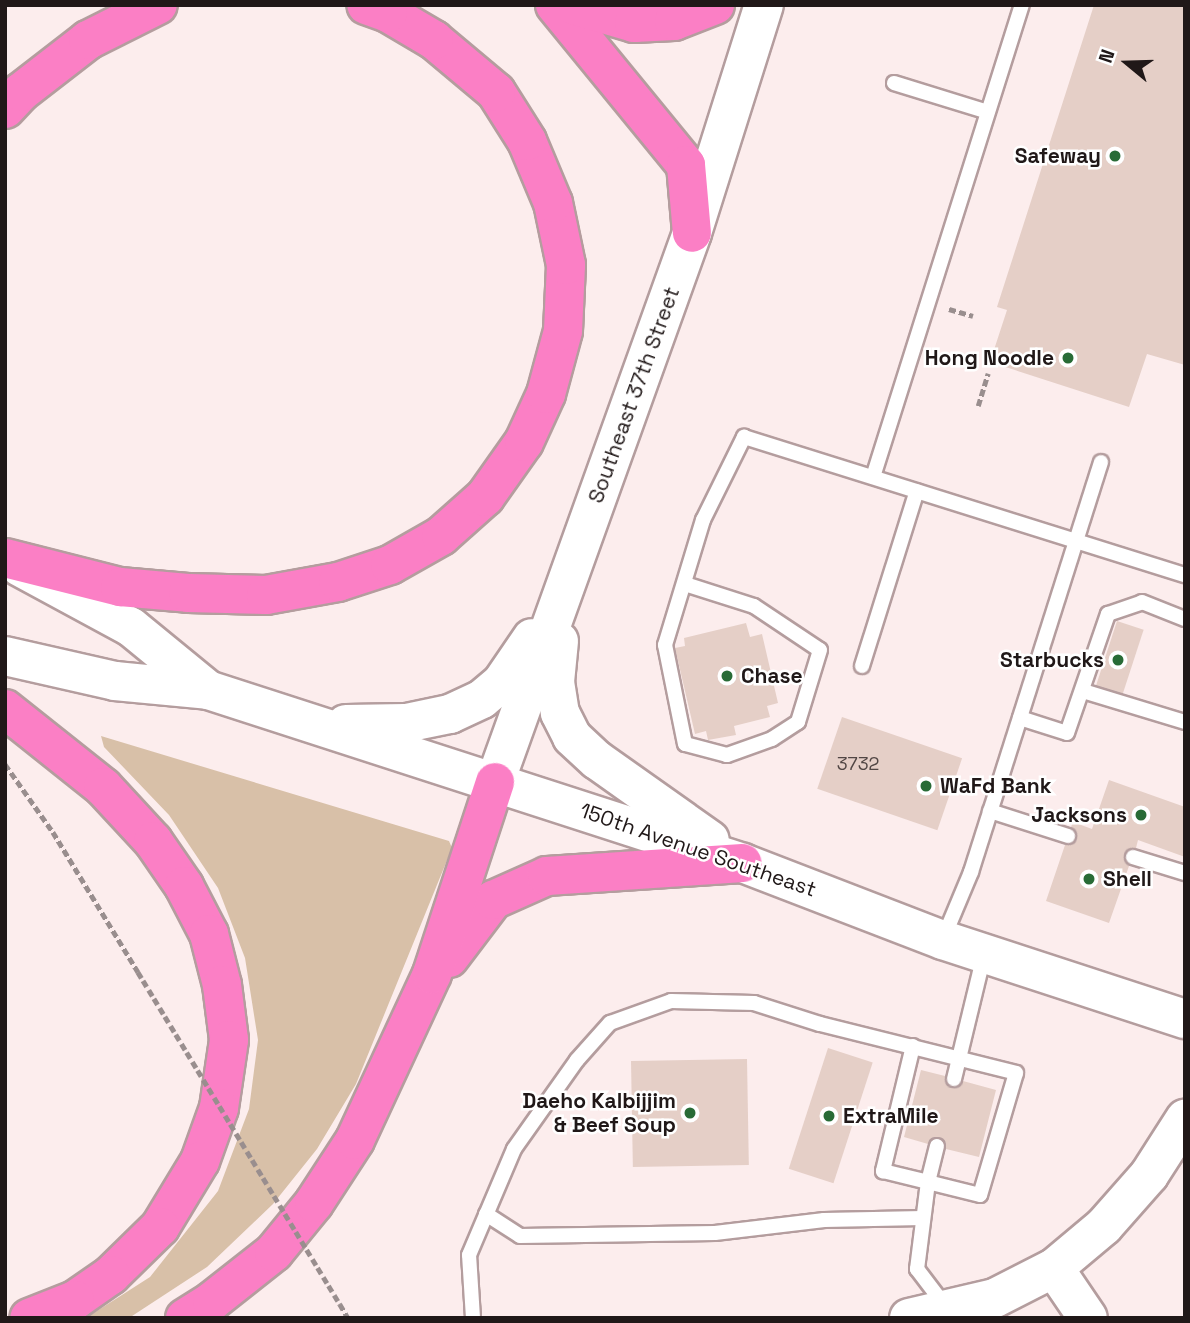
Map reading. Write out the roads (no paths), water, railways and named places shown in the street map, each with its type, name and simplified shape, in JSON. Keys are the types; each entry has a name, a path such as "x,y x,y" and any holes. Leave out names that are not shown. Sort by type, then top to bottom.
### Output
{"highway":[{"path":"5,109 21,92 88,40 158,5"},
{"path":"5,558 120,587 188,593 266,595 338,582 390,565 441,536 485,497 524,442 547,394 563,331 566,265 553,203 527,142 496,92 434,40 387,13 366,5"},
{"path":"555,5 685,165 692,233"},
{"path":"573,5 634,23 674,21 715,5"},
{"path":"5,709 103,787 161,852 209,934 222,985 229,1040 219,1108 200,1160 159,1227 111,1275 75,1300 29,1318"},
{"path":"185,1318 212,1301 274,1252 314,1203 355,1140 432,974 495,782"},
{"path":"432,974 453,954 493,900 547,876 743,863"}],"main road":[{"name":"Southeast 37th Street","path":"495,782 692,233 764,5"},
{"name":"150th Avenue Southeast","path":"5,558 131,626 208,690"},
{"path":"316,725 406,723 450,714 482,698 502,682 565,590"},
{"path":"565,590 555,682 560,713 572,737 597,760 743,863"},
{"name":"150th Avenue Southeast","path":"5,656 115,681 208,690 743,863 943,940 1185,1019"},
{"path":"909,1318 950,1314 995,1298 1054,1268 1104,1226 1140,1186 1185,1119"},
{"path":"1054,1268 1088,1318"}],"lane":[{"path":"873,477 1022,5"},
{"path":"894,83 988,112"},
{"path":"685,584 754,606 820,650 798,722 772,739 727,755 685,744 665,645 703,520 744,437 1185,575"},
{"path":"943,940 971,872 1101,462"},
{"path":"862,666 916,491"},
{"path":"1020,718 1068,733 1108,614 1142,602 1185,619"},
{"path":"1083,691 1185,722"},
{"path":"990,811 1068,836"},
{"path":"1133,857 1185,873"},
{"path":"954,1079 985,954"},
{"path":"473,1318 469,1255 514,1149 577,1060 610,1023 671,1002 754,1003 820,1024 960,1057 1016,1073 980,1195 883,1171 913,1046"},
{"path":"937,1146 928,1182 917,1269 950,1314"},
{"path":"486,1214 520,1236 715,1233 824,1220 923,1218"}],"place":[{"name":"Safeway","path":"1115,156"},
{"name":"Hong Noodle","path":"1068,358"},
{"name":"Starbucks","path":"1118,660"},
{"name":"Chase","path":"727,676"},
{"name":"WaFd Bank","path":"926,786"},
{"name":"Jacksons","path":"1141,815"},
{"name":"Shell","path":"1089,879"},
{"name":"Daeho Kalbijjim & Beef Soup","path":"690,1113"},
{"name":"ExtraMile","path":"829,1116"}]}
